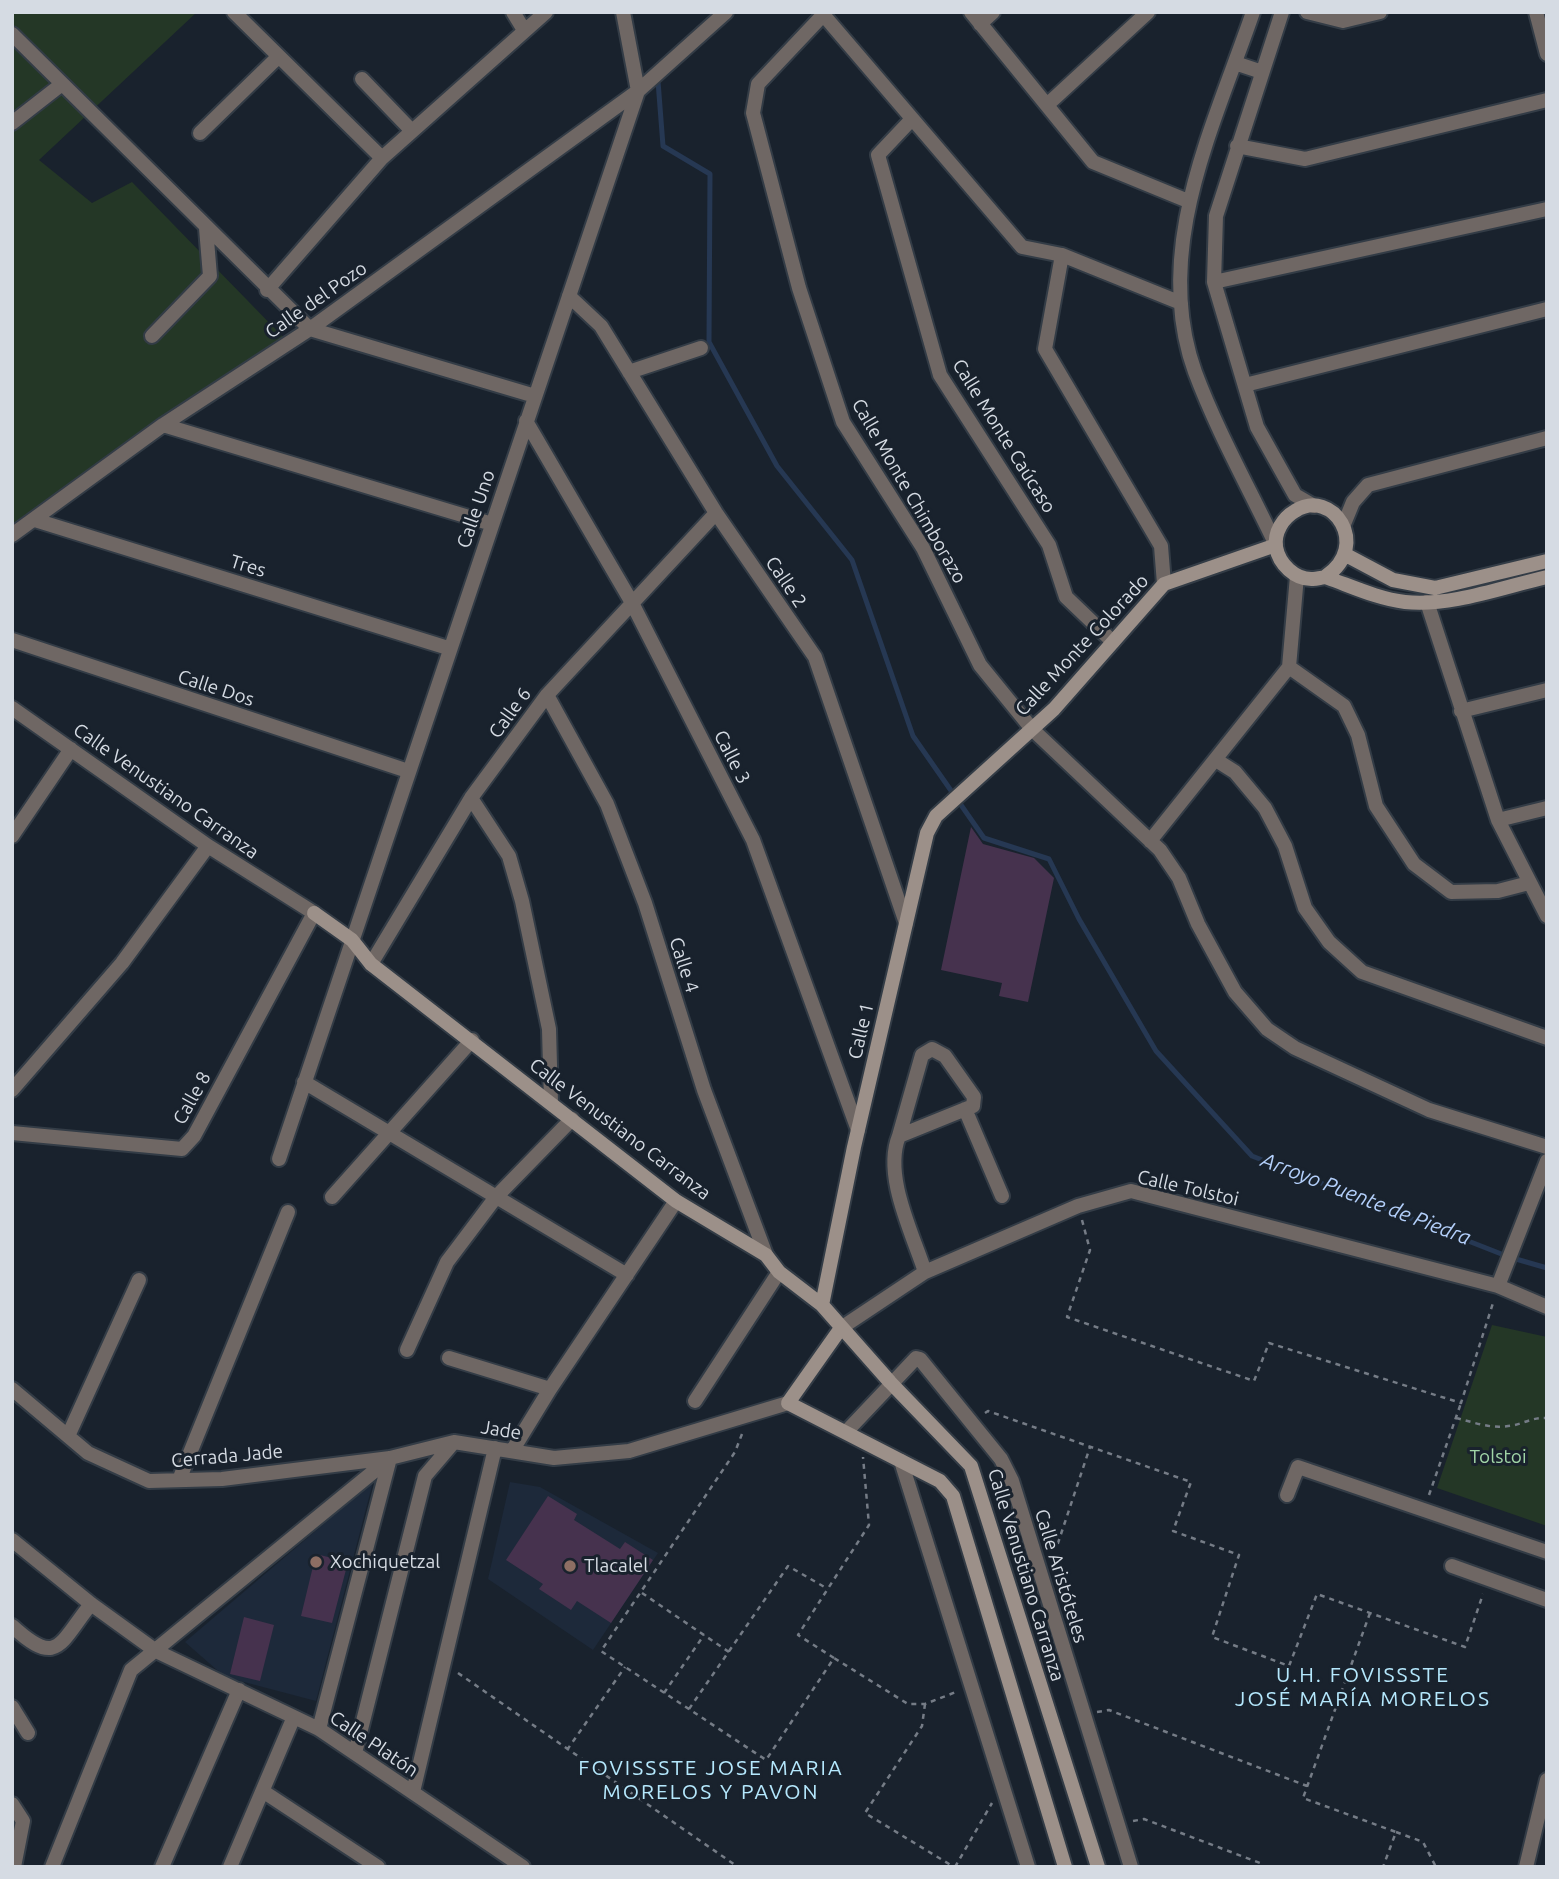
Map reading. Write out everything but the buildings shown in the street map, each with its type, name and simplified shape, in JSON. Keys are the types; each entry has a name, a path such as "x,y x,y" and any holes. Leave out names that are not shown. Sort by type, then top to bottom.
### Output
{"street":[{"path":"234,12 382,159"},
{"path":"513,12 524,30"},
{"path":"267,290 382,159 546,12"},
{"path":"623,12 638,91"},
{"name":"Calle del Pozo","path":"12,535 163,425 310,329 638,91 726,12"},
{"path":"992,12 976,18 1094,162 1188,201"},
{"path":"1046,105 1148,12"},
{"path":"1253,12 1188,201 1180,252 1181,303 1195,370 1283,564 1297,576 1312,579 1326,576 1339,568 1346,555 1349,539 1344,524 1331,511 1314,506 1295,495 1257,427 1214,282 1216,216 1282,12"},
{"path":"1307,12 1343,21 1380,12"},
{"path":"1536,12 1547,54"},
{"name":"Calle Monte Chimborazo","path":"1181,303 1062,255 1022,247 822,14 758,84 752,99 752,113 799,288 843,422 923,548 980,664 1032,729 1150,841 1179,878 1198,924 1235,992 1267,1030 1295,1048 1429,1110 1547,1147"},
{"path":"12,34 267,290 310,329 535,396"},
{"path":"200,133 278,57"},
{"path":"1236,63 1262,72"},
{"path":"362,79 412,131"},
{"path":"12,122 62,84"},
{"name":"Calle Uno","path":"279,1159 638,91"},
{"path":"1237,146 1305,159 1547,100"},
{"name":"Calle Monte Caúcaso","path":"912,119 878,155 940,375 1049,545 1066,597 1113,642"},
{"path":"1214,282 1547,209"},
{"path":"152,336 210,276 206,228"},
{"path":"1062,255 1045,349 1161,546 1164,584"},
{"name":"Calle 2","path":"569,296 601,326 716,513 815,657 906,923"},
{"path":"1245,385 1547,309"},
{"path":"629,372 701,348"},
{"name":"Calle 3","path":"526,421 631,601 753,840 858,1130"},
{"path":"163,425 492,524"},
{"path":"1344,524 1353,502 1368,485 1547,438"},
{"path":"1276,545 1278,530 1286,517 1299,509 1314,506"},
{"name":"Calle 6","path":"370,964 471,799 547,695 631,601 716,513"},
{"name":"Tres","path":"35,520 449,648"},
{"name":"Calle Monte Colorado","path":"971,782 1032,729 1164,584 1276,545"},
{"path":"1346,555 1393,580 1435,588 1547,561"},
{"path":"1150,841 1289,667 1297,576"},
{"path":"1326,576 1377,596 1405,602 1427,602 1547,577"},
{"path":"1427,602 1498,820 1547,916"},
{"name":"Calle Dos","path":"12,640 408,771"},
{"path":"1289,667 1345,706 1358,735 1376,806 1414,864 1451,892 1498,891 1529,883"},
{"path":"1461,711 1547,690"},
{"name":"Calle 4","path":"547,695 607,804 645,903 704,1090 766,1255"},
{"name":"Calle Venustiano Carranza","path":"12,708 208,846 352,940 370,964 472,1040 676,1201 766,1255 779,1272 822,1304 890,1382 971,1466 1098,1867"},
{"path":"12,836 71,750"},
{"path":"1216,760 1235,772 1265,807 1285,846 1305,908 1329,942 1362,972 1547,1038"},
{"name":"Calle 1","path":"822,1304 858,1130 927,833 936,816 971,782"},
{"path":"471,799 509,856 522,901 549,1029 551,1102"},
{"path":"1498,820 1547,808"},
{"path":"12,1090 122,963 208,846"},
{"name":"Calle 8","path":"12,1133 182,1149 194,1136 314,913"},
{"path":"332,1197 472,1040"},
{"path":"899,1136 973,1106 974,1097 945,1056 932,1049 922,1055 893,1152 892,1171 925,1272"},
{"path":"304,1083 627,1275"},
{"path":"965,1109 1002,1196"},
{"path":"407,1350 447,1262 496,1196 572,1119"},
{"path":"1499,1286 1547,1161"},
{"name":"Calle Tolstoi","path":"841,1328 925,1272 1078,1206 1131,1191 1499,1286 1547,1307"},
{"path":"512,1451 550,1389 676,1201"},
{"path":"179,1480 288,1212"},
{"path":"695,1401 779,1272"},
{"path":"68,1436 139,1280"},
{"path":"841,1328 788,1403 940,1481 953,1496 1065,1867"},
{"path":"449,1358 550,1389"},
{"name":"Calle Aristóteles","path":"890,1382 911,1360 920,1359 1001,1459 1012,1481 1130,1867"},
{"path":"847,1432 890,1382"},
{"name":"Cerrada Jade","path":"12,1389 88,1453 149,1481 222,1479 390,1458"},
{"name":"Jade","path":"390,1458 454,1442 554,1458 629,1451 788,1403"},
{"path":"355,1753 425,1476 454,1442"},
{"path":"413,1792 495,1448"},
{"path":"52,1867 131,1670 390,1458"},
{"path":"319,1728 390,1458"},
{"path":"901,1461 1028,1867"},
{"path":"1287,1495 1298,1466 1547,1552"},
{"name":"Calle Platón","path":"12,1541 91,1604 156,1651 293,1719 319,1728 523,1867"},
{"path":"1452,1566 1547,1600"},
{"path":"12,1626 34,1646 46,1650 57,1646 91,1604"},
{"path":"162,1867 239,1690"},
{"path":"12,1707 28,1733"},
{"path":"230,1867 293,1719"},
{"path":"1526,1867 1547,1780"},
{"path":"264,1792 377,1867"},
{"path":"12,1804 23,1821 14,1867"}],"path":[{"path":"1078,1206 1090,1250 1067,1317 1254,1381 1269,1343 1461,1403"},
{"path":"1424,1510 1499,1286"},
{"path":"971,1423 988,1411 1191,1482 1173,1531 1239,1555 1212,1637 1289,1666 1317,1594 1465,1647 1489,1579"},
{"path":"749,1414 735,1452 601,1651 766,1760 834,1658"},
{"path":"1456,1418 1493,1427 1511,1426 1526,1419 1547,1418"},
{"path":"861,1440 869,1525 798,1635 908,1704 925,1704 972,1686"},
{"path":"1034,1555 1057,1546 1090,1447"},
{"path":"689,1709 788,1566 828,1589"},
{"path":"641,1592 729,1652"},
{"path":"1370,1613 1303,1798 1423,1842 1436,1867"},
{"path":"664,1693 704,1635"},
{"path":"444,1663 738,1867"},
{"path":"567,1750 625,1667"},
{"path":"925,1704 922,1726 865,1813 955,1867 994,1797"},
{"path":"1083,1716 1109,1710 1307,1786"},
{"path":"1116,1825 1144,1819 1261,1863 1259,1867"},
{"path":"1383,1867 1396,1832"}],"shaded area":[{"name":"Xochiquetzal","path":"373,1482 316,1701 225,1677 185,1642"},
{"name":"Tlacalel","path":"510,1482 540,1487 658,1553 593,1650 488,1579"}],"green space":[{"path":"12,12 197,12 39,160 92,203 132,182 286,340 12,524"},
{"name":"Tolstoi","path":"1492,1325 1547,1337 1547,1526 1437,1488"}],"waterway":[{"name":"Arroyo Puente de Piedra","path":"658,81 663,146 710,174 709,342 777,466 852,560 913,736 984,838 1049,859 1079,919 1156,1051 1252,1156 1509,1257 1547,1268"}],"place":[{"name":"Xochiquetzal","path":"316,1562"},
{"name":"Tlacalel","path":"570,1566"}],"district":[{"name":"U.H. FOVISSSTE JOSÉ MARÍA MORELOS","path":"1363,1687"},
{"name":"FOVISSSTE JOSE MARIA MORELOS Y PAVON","path":"711,1780"}]}
